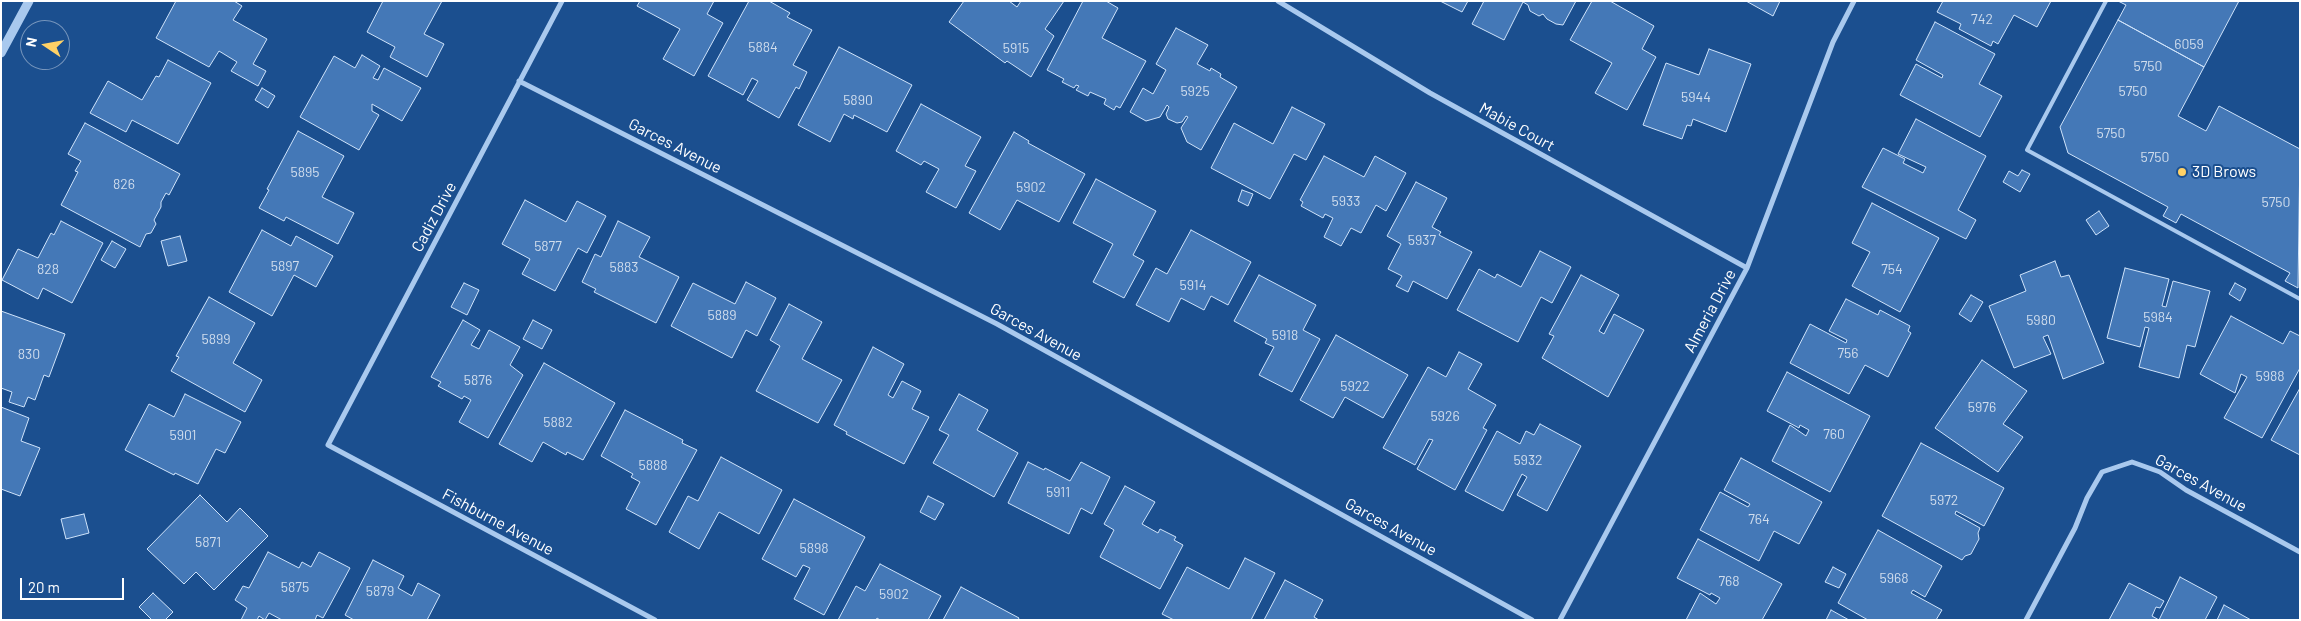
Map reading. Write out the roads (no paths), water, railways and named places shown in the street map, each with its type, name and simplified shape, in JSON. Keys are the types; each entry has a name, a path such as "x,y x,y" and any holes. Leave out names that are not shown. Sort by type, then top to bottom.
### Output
{"street":[{"path":"1,53 29,1"},
{"name":"Cadiz Drive","path":"328,445 562,1"},
{"name":"Mabie Court","path":"1278,1 1430,93 1747,268"},
{"name":"Almeria Drive","path":"1560,620 1747,268 1832,42 1854,1"},
{"name":"Garces Avenue","path":"519,81 997,324 1532,620"},
{"name":"Fishburne Avenue","path":"328,445 655,620"},
{"name":"Garces Avenue","path":"2026,620 2075,528 2087,498 2102,472 2132,462 2160,472 2186,490 2300,552"}],"lane":[{"path":"2106,1 2027,150 2300,299"}],"place":[{"name":"3D Brows","path":"2182,172"}]}
